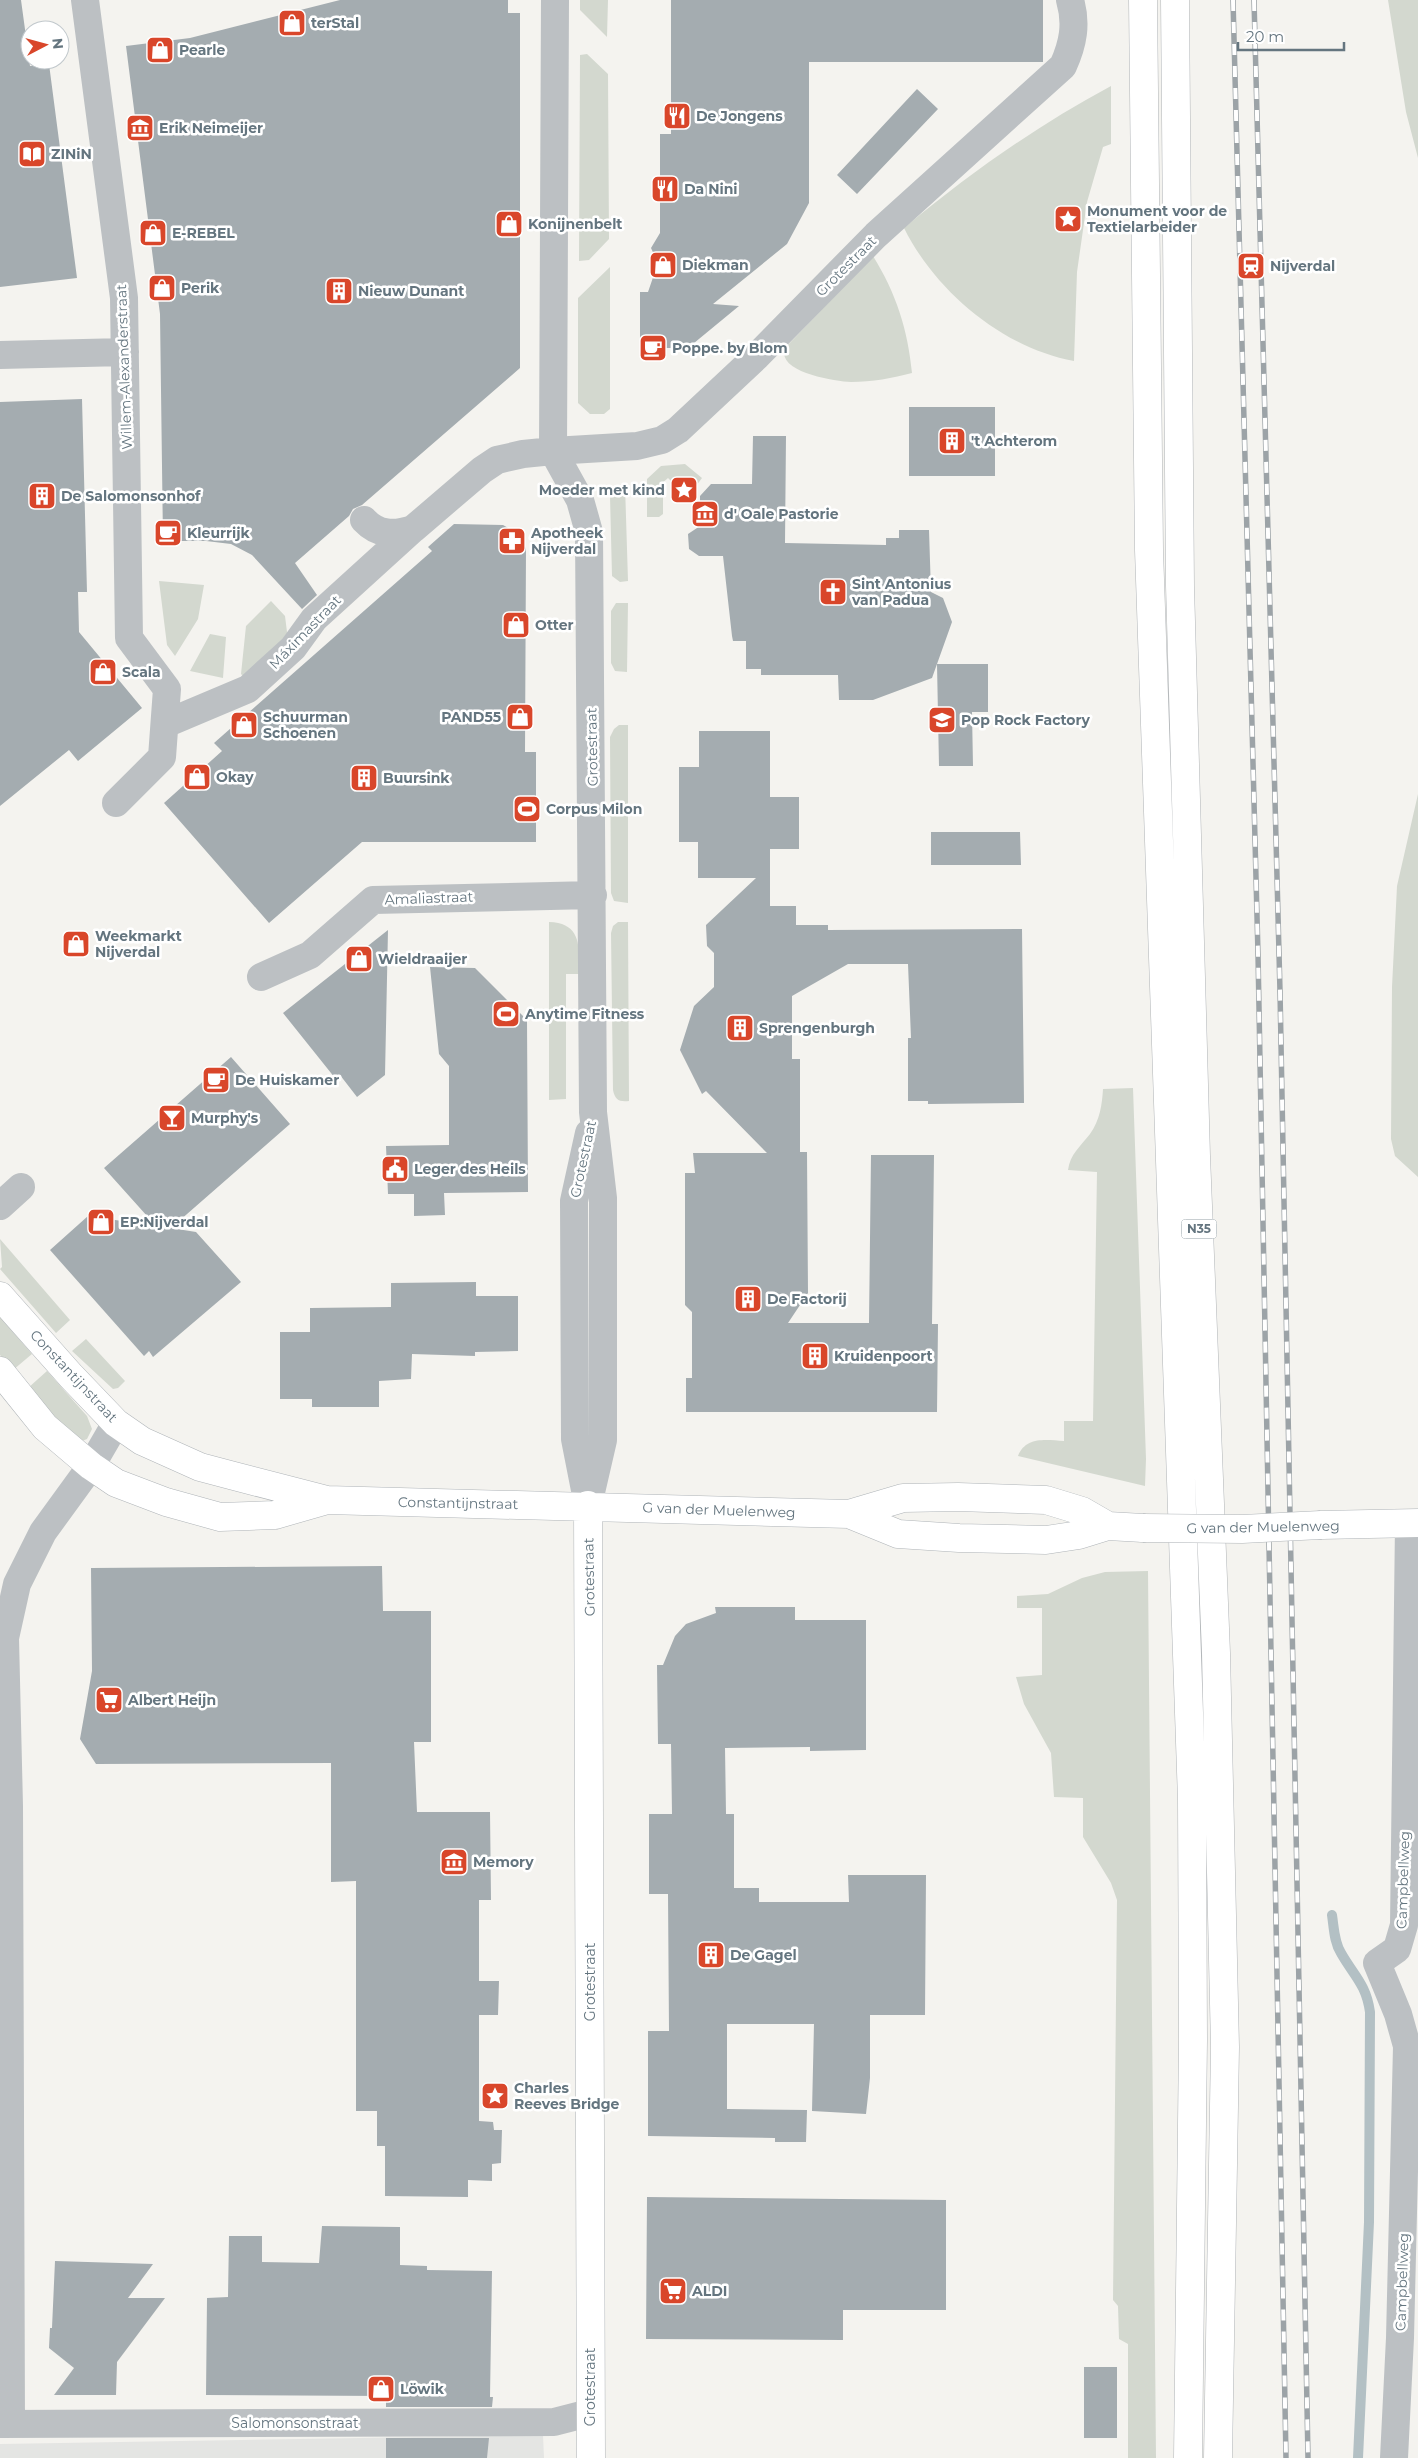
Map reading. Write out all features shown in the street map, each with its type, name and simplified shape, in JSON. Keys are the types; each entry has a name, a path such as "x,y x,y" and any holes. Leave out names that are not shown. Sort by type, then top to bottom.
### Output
{"main road":[{"name":"N35","path":"1143,0 1149,550 1192,1800 1193,2040 1188,2458"},
{"name":"N35","path":"1175,0 1180,586 1196,1156 1216,1654 1225,2047 1218,2458"},
{"name":"Constantijnstraat","path":"0,1296 71,1376 116,1423 142,1441 200,1467 327,1500 588,1506"},
{"name":"Constantijnstraat","path":"0,1371 45,1427 91,1466 116,1483 133,1490 166,1502 220,1517 275,1514 327,1500"},
{"name":"G van der Muelenweg","path":"588,1506 849,1514 903,1498 1046,1500 1082,1511 1108,1526"},
{"name":"Grotestraat","path":"588,1506 591,1981 589,2414 591,2458"},
{"name":"G van der Muelenweg","path":"849,1514 898,1534 959,1538 1046,1540 1079,1535 1108,1526 1242,1529 1321,1525 1413,1524"}],"street":[{"name":"Willem-Alexanderstraat","path":"84,0 124,298 129,638 167,689 165,724"},
{"name":"Grotestraat","path":"555,0 553,451 580,500 590,532 593,1112 603,1198 603,1440 588,1506"},
{"name":"Grotestraat","path":"553,451 637,446 662,440 678,430 757,356 876,236 1063,66 1071,48 1074,28 1070,0"},
{"path":"0,355 125,352"},
{"name":"Máximastraat","path":"165,724 248,689 293,648 314,619 413,528 482,470 497,460 523,454 553,451"},
{"name":"Máximastraat","path":"364,520 371,528 390,534 413,528"},
{"path":"116,803 162,757 165,724"},
{"name":"Amaliastraat","path":"261,977 310,955 373,900 593,895"},
{"path":"0,1206 21,1187"},
{"path":"6,2424 9,1806 5,1638 18,1584 43,1532 91,1466 116,1423"},
{"name":"Campbellweg","path":"1394,2458 1400,2338 1408,2046 1398,2014 1377,1963 1397,1949 1404,1925 1413,1524"},
{"name":"Salomonsonstraat","path":"6,2424 554,2422 589,2414"}],"shaded area":[{"path":"580,0 608,0 607,37 580,10"},
{"path":"1388,0 1418,0 1418,158 1406,112"},
{"path":"587,54 608,74 609,239 589,260 579,261 580,55"},
{"path":"1111,86 1111,144 1103,147 1087,202 1077,272 1074,361 1022,344 974,314 934,274 904,228 978,170 1030,134"},
{"path":"873,256 900,312 912,373 897,377 851,382 832,380 797,369 789,363 785,356 785,348"},
{"path":"610,267 610,409 604,414 590,414 578,403 578,298"},
{"path":"685,464 702,478 696,486 676,486 668,478 659,486 659,493 663,497 663,514 659,517 647,517 647,479 661,466"},
{"path":"625,485 628,581 620,582 612,576 610,496 615,486"},
{"path":"159,581 204,585 198,619 175,656 167,645"},
{"path":"271,601 285,616 288,640 246,679 241,674 246,626"},
{"path":"616,603 628,603 627,672 615,671 611,663 611,611"},
{"path":"210,634 226,637 223,678 190,671"},
{"path":"619,725 628,725 628,903 614,901 611,893 610,737 614,729"},
{"path":"1418,794 1418,1177 1395,1156 1391,1139 1392,987 1397,886"},
{"path":"549,922 560,923 573,932 577,939 579,974 566,974 566,1099 549,1100"},
{"path":"618,922 628,922 629,1101 620,1101 616,1098 613,1090 611,933 613,926"},
{"path":"1133,1088 1146,1459 1145,1486 1018,1456 1026,1445 1031,1442 1044,1440 1064,1441 1064,1421 1093,1421 1097,1172 1068,1170 1073,1155 1090,1134 1096,1123 1101,1107 1103,1089"},
{"path":"0,1239 70,1320 56,1333 0,1269 2,1267"},
{"path":"0,1317 32,1354 13,1370 0,1355"},
{"path":"86,1339 125,1381 118,1388 113,1389 72,1351"},
{"path":"47,1371 87,1416 92,1429 87,1439 82,1441 67,1433 28,1388"},
{"path":"1148,1571 1156,2458 1128,2458 1128,2344 1119,2339 1118,2306 1113,2300 1117,1900 1111,1883 1083,1837 1083,1798 1054,1797 1051,1753 1024,1704 1016,1677 1042,1675 1042,1608 1017,1608 1017,1596 1048,1594 1082,1578 1105,1572"},
{"path":"543,2435 544,2458 0,2458 0,2444"}],"building":[{"path":"0,0 21,0 24,20 20,20 20,70 50,70 77,278 0,287"},
{"name":"Nieuw Dunant","path":"340,0 508,0 508,13 520,13 520,368 362,505 353,509 349,516 295,563 317,595 302,609 252,555 231,544 206,541 163,541 160,314 126,46 190,38"},
{"path":"671,0 1043,0 1043,62 809,62 809,203 787,244 713,304 739,306 688,348 664,348 656,356 640,340 640,292 648,292 658,263 651,248 660,233 660,134 671,134"},
{"path":"917,89 938,109 857,194 837,175"},
{"path":"82,399 87,592 78,592 79,632 142,708 78,761 69,750 0,806 0,402"},
{"name":"'t Achterom","path":"909,407 995,407 995,476 909,476"},
{"name":"Sint Antonius van Padua","path":"753,436 786,436 785,543 886,545 886,538 899,538 899,530 929,530 931,592 943,598 952,622 932,678 873,700 839,700 838,675 761,675 761,669 746,669 746,641 733,641 723,556 699,556 689,549 688,534 700,526 700,496 711,484 752,484"},
{"name":"Buursink","path":"454,524 503,525 515,532 526,548 525,752 536,752 536,842 362,842 269,923 164,803 222,751 214,743 432,551 428,547"},
{"path":"937,664 988,664 988,712 972,712 973,766 939,766"},
{"path":"699,731 770,731 770,797 799,797 799,849 770,849 770,906 796,906 796,925 828,925 828,930 1022,929 1024,1103 928,1104 928,1101 908,1101 908,1038 911,1038 908,964 848,964 792,996 792,1059 800,1059 800,1152 807,1152 808,1293 788,1323 869,1323 871,1155 934,1155 932,1324 938,1324 937,1412 686,1412 686,1378 692,1378 692,1312 685,1305 685,1173 695,1173 693,1153 767,1153 706,1091 702,1094 680,1050 694,1006 714,987 714,953 707,946 706,925 756,878 698,878 698,842 679,842 679,767 699,767"},
{"path":"931,832 1020,832 1021,865 931,865"},
{"path":"388,930 385,1075 357,1097 340,1075 335,1078 283,1013"},
{"path":"430,967 475,968 527,1020 528,1192 444,1193 445,1215 414,1216 414,1194 388,1194 386,1146 449,1145 449,1066 439,1054"},
{"path":"231,1057 290,1124 171,1228 196,1232 241,1282 153,1357 149,1351 144,1356 50,1250 88,1216 156,1226 104,1168"},
{"path":"476,1282 476,1296 518,1296 518,1351 475,1352 475,1356 412,1354 411,1379 379,1381 379,1407 312,1407 312,1399 280,1399 280,1332 310,1332 310,1308 391,1307 391,1283"},
{"path":"382,1566 383,1611 431,1611 431,1742 414,1742 417,1812 490,1812 491,1900 479,1900 479,1981 499,1981 498,2015 479,2015 479,2121 493,2122 494,2130 502,2130 501,2163 492,2164 492,2181 468,2180 468,2197 385,2196 385,2146 377,2146 377,2111 356,2111 356,1881 331,1882 331,1763 96,1764 80,1739 92,1671 91,1568"},
{"path":"715,1607 795,1607 795,1620 866,1620 866,1750 810,1751 810,1747 725,1748 726,1814 734,1814 734,1888 759,1888 759,1902 849,1902 848,1875 926,1875 925,2015 870,2015 870,2078 866,2114 812,2111 814,2024 727,2024 727,2109 807,2110 806,2142 775,2142 775,2138 648,2136 648,2031 669,2031 668,1894 649,1894 649,1814 672,1814 671,1744 658,1744 657,1665 663,1665 675,1636 686,1624 716,1613"},
{"path":"647,2197 946,2200 946,2310 843,2310 843,2340 646,2339"},
{"path":"322,2226 400,2227 400,2265 427,2266 427,2270 492,2271 490,2397 493,2397 492,2407 386,2407 386,2396 206,2395 207,2298 228,2297 229,2236 262,2236 262,2262 319,2263"},
{"path":"55,2261 153,2264 128,2298 165,2298 117,2362 116,2395 54,2395 74,2368 49,2348 50,2328 52,2328"},
{"path":"1084,2367 1117,2367 1117,2438 1084,2438"},
{"path":"386,2438 489,2438 487,2458 386,2458"}],"waterway":[{"path":"1332,1915 1337,1944 1366,1994 1370,2012 1369,2222 1358,2458"}],"railway":[{"path":"1233,0 1258,954 1286,2458"},
{"path":"1254,0 1280,991 1308,2458"}],"place":[{"name":"terStal","path":"292,23"},
{"name":"Pearle","path":"160,50"},
{"name":"De Jongens","path":"677,116"},
{"name":"Erik Neimeijer","path":"140,128"},
{"name":"ZINiN","path":"32,154"},
{"name":"Da Nini","path":"665,189"},
{"name":"Monument voor de Textielarbeider","path":"1068,219"},
{"name":"Konijnenbelt","path":"509,224"},
{"name":"E-REBEL","path":"153,233"},
{"name":"Diekman","path":"663,265"},
{"name":"Nijverdal","path":"1251,266"},
{"name":"Perik","path":"162,288"},
{"name":"Nieuw Dunant","path":"339,291"},
{"name":"Poppe. by Blom","path":"653,348"},
{"name":"'t Achterom","path":"952,441"},
{"name":"Moeder met kind","path":"684,490"},
{"name":"De Salomonsonhof","path":"42,496"},
{"name":"d' Oale Pastorie","path":"705,514"},
{"name":"Kleurrijk","path":"168,533"},
{"name":"Apotheek Nijverdal","path":"512,541"},
{"name":"Sint Antonius van Padua","path":"833,592"},
{"name":"Otter","path":"516,625"},
{"name":"Scala","path":"103,672"},
{"name":"PAND55","path":"520,717"},
{"name":"Pop Rock Factory","path":"942,720"},
{"name":"Schuurman Schoenen","path":"244,725"},
{"name":"Okay","path":"197,777"},
{"name":"Buursink","path":"364,778"},
{"name":"Corpus Milon","path":"527,809"},
{"name":"Weekmarkt Nijverdal","path":"76,944"},
{"name":"Wieldraaijer","path":"359,959"},
{"name":"Anytime Fitness","path":"506,1014"},
{"name":"Sprengenburgh","path":"740,1028"},
{"name":"De Huiskamer","path":"216,1080"},
{"name":"Murphy's","path":"172,1118"},
{"name":"Leger des Heils","path":"395,1169"},
{"name":"EP:Nijverdal","path":"101,1222"},
{"name":"De Factorij","path":"748,1299"},
{"name":"Kruidenpoort","path":"815,1356"},
{"name":"Albert Heijn","path":"109,1700"},
{"name":"Memory","path":"454,1862"},
{"name":"De Gagel","path":"711,1955"},
{"name":"Charles Reeves Bridge","path":"495,2096"},
{"name":"ALDI","path":"673,2291"},
{"name":"Löwik","path":"381,2389"}]}
